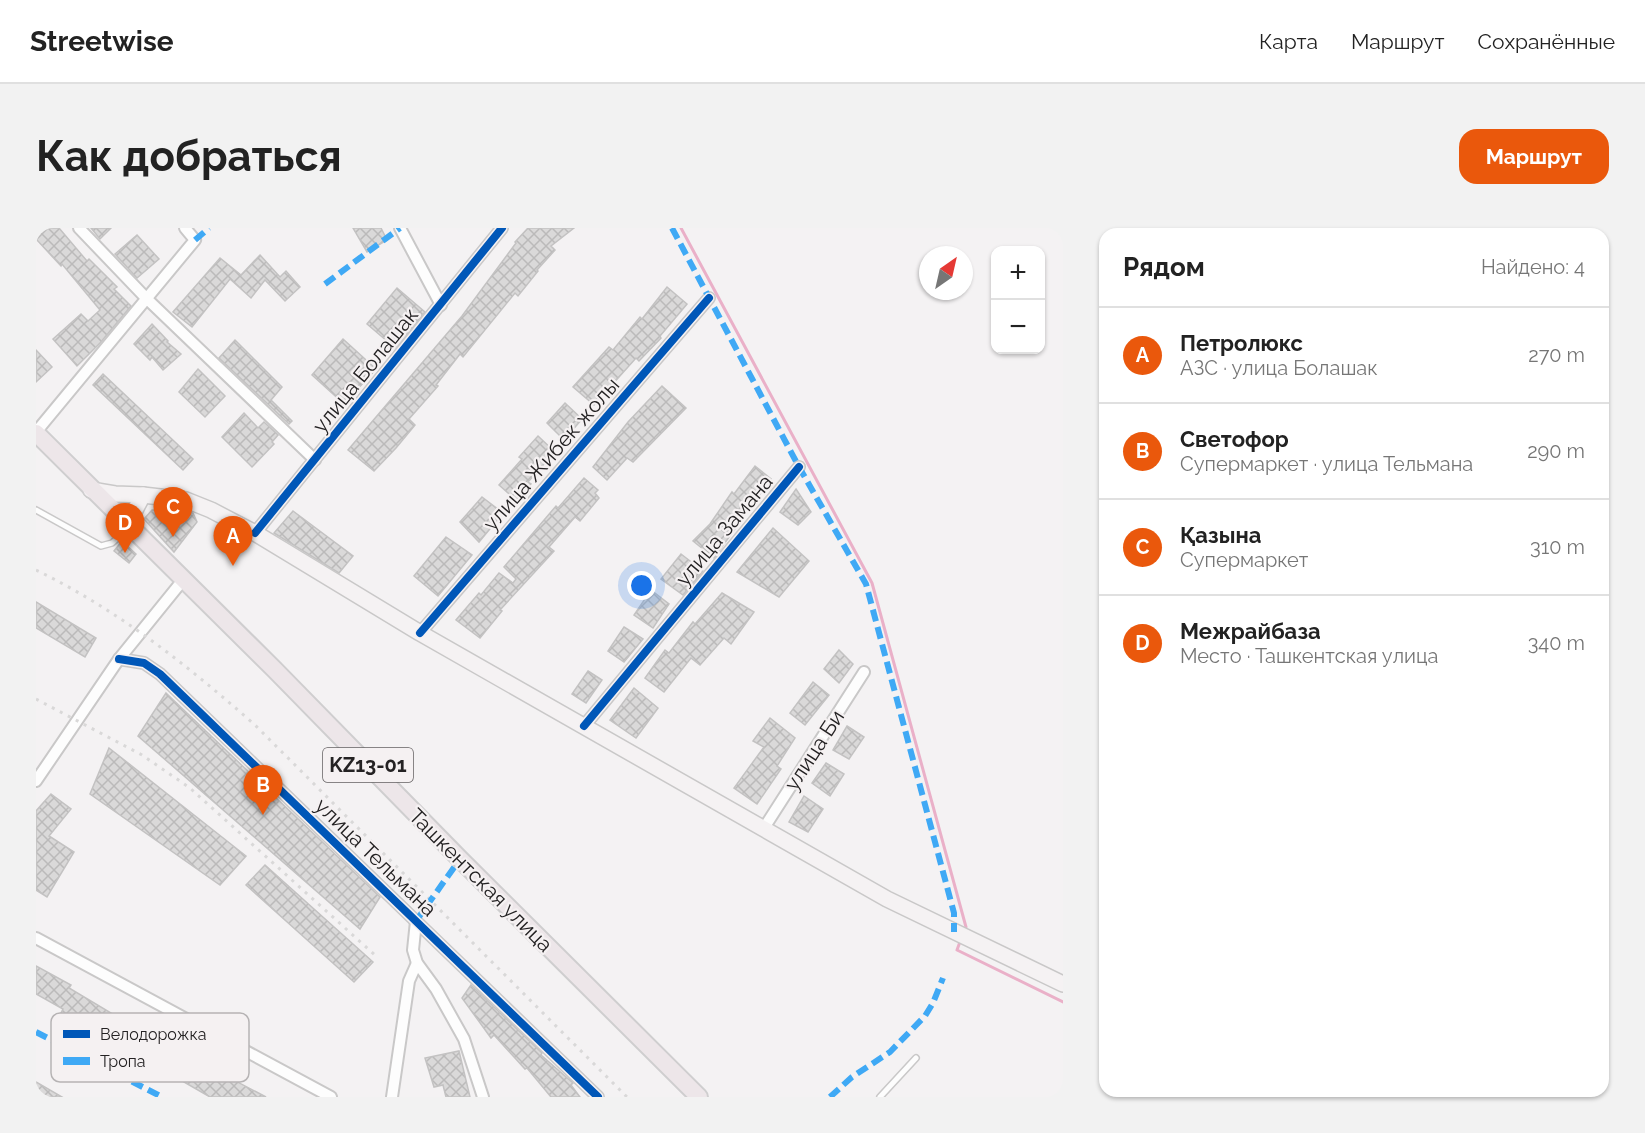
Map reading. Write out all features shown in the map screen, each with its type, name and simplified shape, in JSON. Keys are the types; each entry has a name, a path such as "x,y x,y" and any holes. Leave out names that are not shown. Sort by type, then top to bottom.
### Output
{"main road":[{"name":"Ташкентская улица","path":"36,432 91,490 274,669 460,859 699,1097"},
{"path":"91,490 186,500 211,510 255,533 420,633 887,899 1063,984"},
{"path":"130,526 143,495"}],"street":[{"path":"80,228 146,298 315,460"},
{"path":"36,432 195,240 185,228"},
{"path":"400,228 441,305"},
{"name":"улица Болашак","path":"255,533 502,228"},
{"name":"улица Жибек жолы","path":"420,633 709,298"},
{"name":"улица Замана","path":"584,726 799,467"},
{"path":"36,781 119,659 183,580"},
{"name":"улица Тельмана","path":"119,659 144,663 160,674 598,1097"},
{"name":"улица Би","path":"764,828 864,672"},
{"path":"416,921 413,950 417,963 436,989 464,1039 483,1097"},
{"path":"36,938 175,1013"},
{"path":"392,1097 409,981 417,963"},
{"path":"249,1053 331,1097"}],"lane":[{"path":"36,510 101,546 112,543 130,526"},
{"path":"880,1097 916,1058"}],"building":[{"path":"42,228 59,228 87,261 89,259 117,287 114,289 131,306 77,366 53,339 81,314 88,321 100,310 62,264 61,266 36,239 36,234"},
{"path":"91,228 111,228 100,239"},
{"path":"353,228 381,228 387,240 367,252"},
{"path":"528,228 574,228 551,246 555,250 518,296 515,293 463,357 460,354 436,385 438,386 409,419 415,425 374,471 348,450 462,316 515,242"},
{"path":"137,235 159,259 137,278 115,254"},
{"path":"260,255 280,277 286,271 300,287 285,301 265,280 251,298 230,279 192,327 173,312 220,258 241,275"},
{"path":"667,287 687,304 660,336 661,338 639,361 636,358 594,405 573,387 609,347 613,350 640,317 642,319"},
{"path":"397,288 425,312 395,348 367,324"},
{"path":"152,324 181,354 163,370 152,357 150,360 134,344"},
{"path":"343,339 376,369 344,404 312,375"},
{"path":"235,340 282,387 271,400 292,421 289,424 219,358"},
{"path":"36,350 52,367 36,382"},
{"path":"198,369 225,396 205,417 179,392"},
{"path":"103,374 193,459 183,470 93,385"},
{"path":"662,386 686,408 633,462 627,458 607,480 593,467 628,422"},
{"path":"565,403 582,419 564,440 547,423"},
{"path":"244,413 258,428 264,422 278,435 272,442 274,444 252,467 222,437"},
{"path":"538,436 555,452 528,482 531,484 516,500 499,485 522,459 519,457"},
{"path":"755,466 771,479 714,558 693,541 710,524 732,492 734,494"},
{"path":"584,478 598,490 595,493 599,498 580,521 575,517 549,547 554,551 500,610 502,611 480,638 456,620 499,573 513,583 516,579 504,567 556,506 558,508"},
{"path":"796,489 811,512 798,525 780,512"},
{"path":"482,497 503,513 479,542 460,522"},
{"path":"152,510 193,513 197,522 174,552 144,519"},
{"path":"293,511 353,556 339,573 274,533"},
{"path":"773,528 809,561 779,597 737,572"},
{"path":"446,537 472,555 438,596 414,576"},
{"path":"122,541 136,554 129,563 114,551"},
{"path":"681,554 703,571 683,595 661,579"},
{"path":"651,590 669,604 653,628 634,615"},
{"path":"722,593 754,612 731,644 724,638 700,665 691,658 664,692 645,678 665,650 669,653 693,622 695,624"},
{"path":"36,602 96,638 85,657 36,628"},
{"path":"624,627 643,639 624,662 608,651"},
{"path":"839,650 853,664 839,683 824,669"},
{"path":"588,671 602,680 586,703 572,694"},
{"path":"813,682 829,695 805,725 790,713"},
{"path":"634,688 658,708 636,738 610,720"},
{"path":"166,693 380,897 360,929 138,736"},
{"path":"770,718 795,738 777,766 781,769 757,804 734,788 764,747 753,741"},
{"path":"847,726 864,737 849,759 833,750"},
{"path":"109,748 246,856 220,885 90,794"},
{"path":"826,763 844,774 830,796 812,783"},
{"path":"51,794 71,809 49,836 74,852 47,897 36,890 36,811"},
{"path":"804,796 823,809 808,832 789,822"},
{"path":"265,865 373,962 354,982 246,885"},
{"path":"36,966 71,985 69,988 111,1013 61,1013 63,1009 36,994"},
{"path":"471,985 542,1053 541,1055 573,1083 571,1085 580,1097 551,1097 527,1068 525,1069 494,1035 491,1038 462,998"},
{"path":"459,1051 470,1097 446,1097 443,1085 434,1087 425,1058"},
{"path":"36,1082 62,1097 36,1097"},
{"path":"184,1082 237,1082 266,1097 210,1097"}],"waterway":[{"path":"681,228 872,583 965,930"},
{"path":"961,939 957,950 1063,1002"}],"railway":[{"path":"36,570 95,603 151,640 255,725 627,1097"},
{"path":"36,699 142,755 190,788 376,956"}],"marked path":[{"path":"195,240 209,228"},
{"path":"325,284 400,228"},
{"path":"672,228 799,467 866,584 954,913 954,932"},
{"path":"416,921 460,859"},
{"path":"830,1097 852,1077 890,1052 925,1016 943,978"},
{"path":"36,1032 51,1040"},
{"path":"133,1082 162,1097"}],"cycle path":[{"path":"255,533 502,228"},
{"path":"420,633 709,298"},
{"path":"584,726 799,467"},
{"path":"119,659 144,663 160,674 598,1097"}],"place":[{"name":"Қазына","path":"173,537"},
{"name":"Межрайбаза","path":"125,553"},
{"name":"Петролюкс","path":"233,566"},
{"name":"Светофор","path":"263,815"}]}
